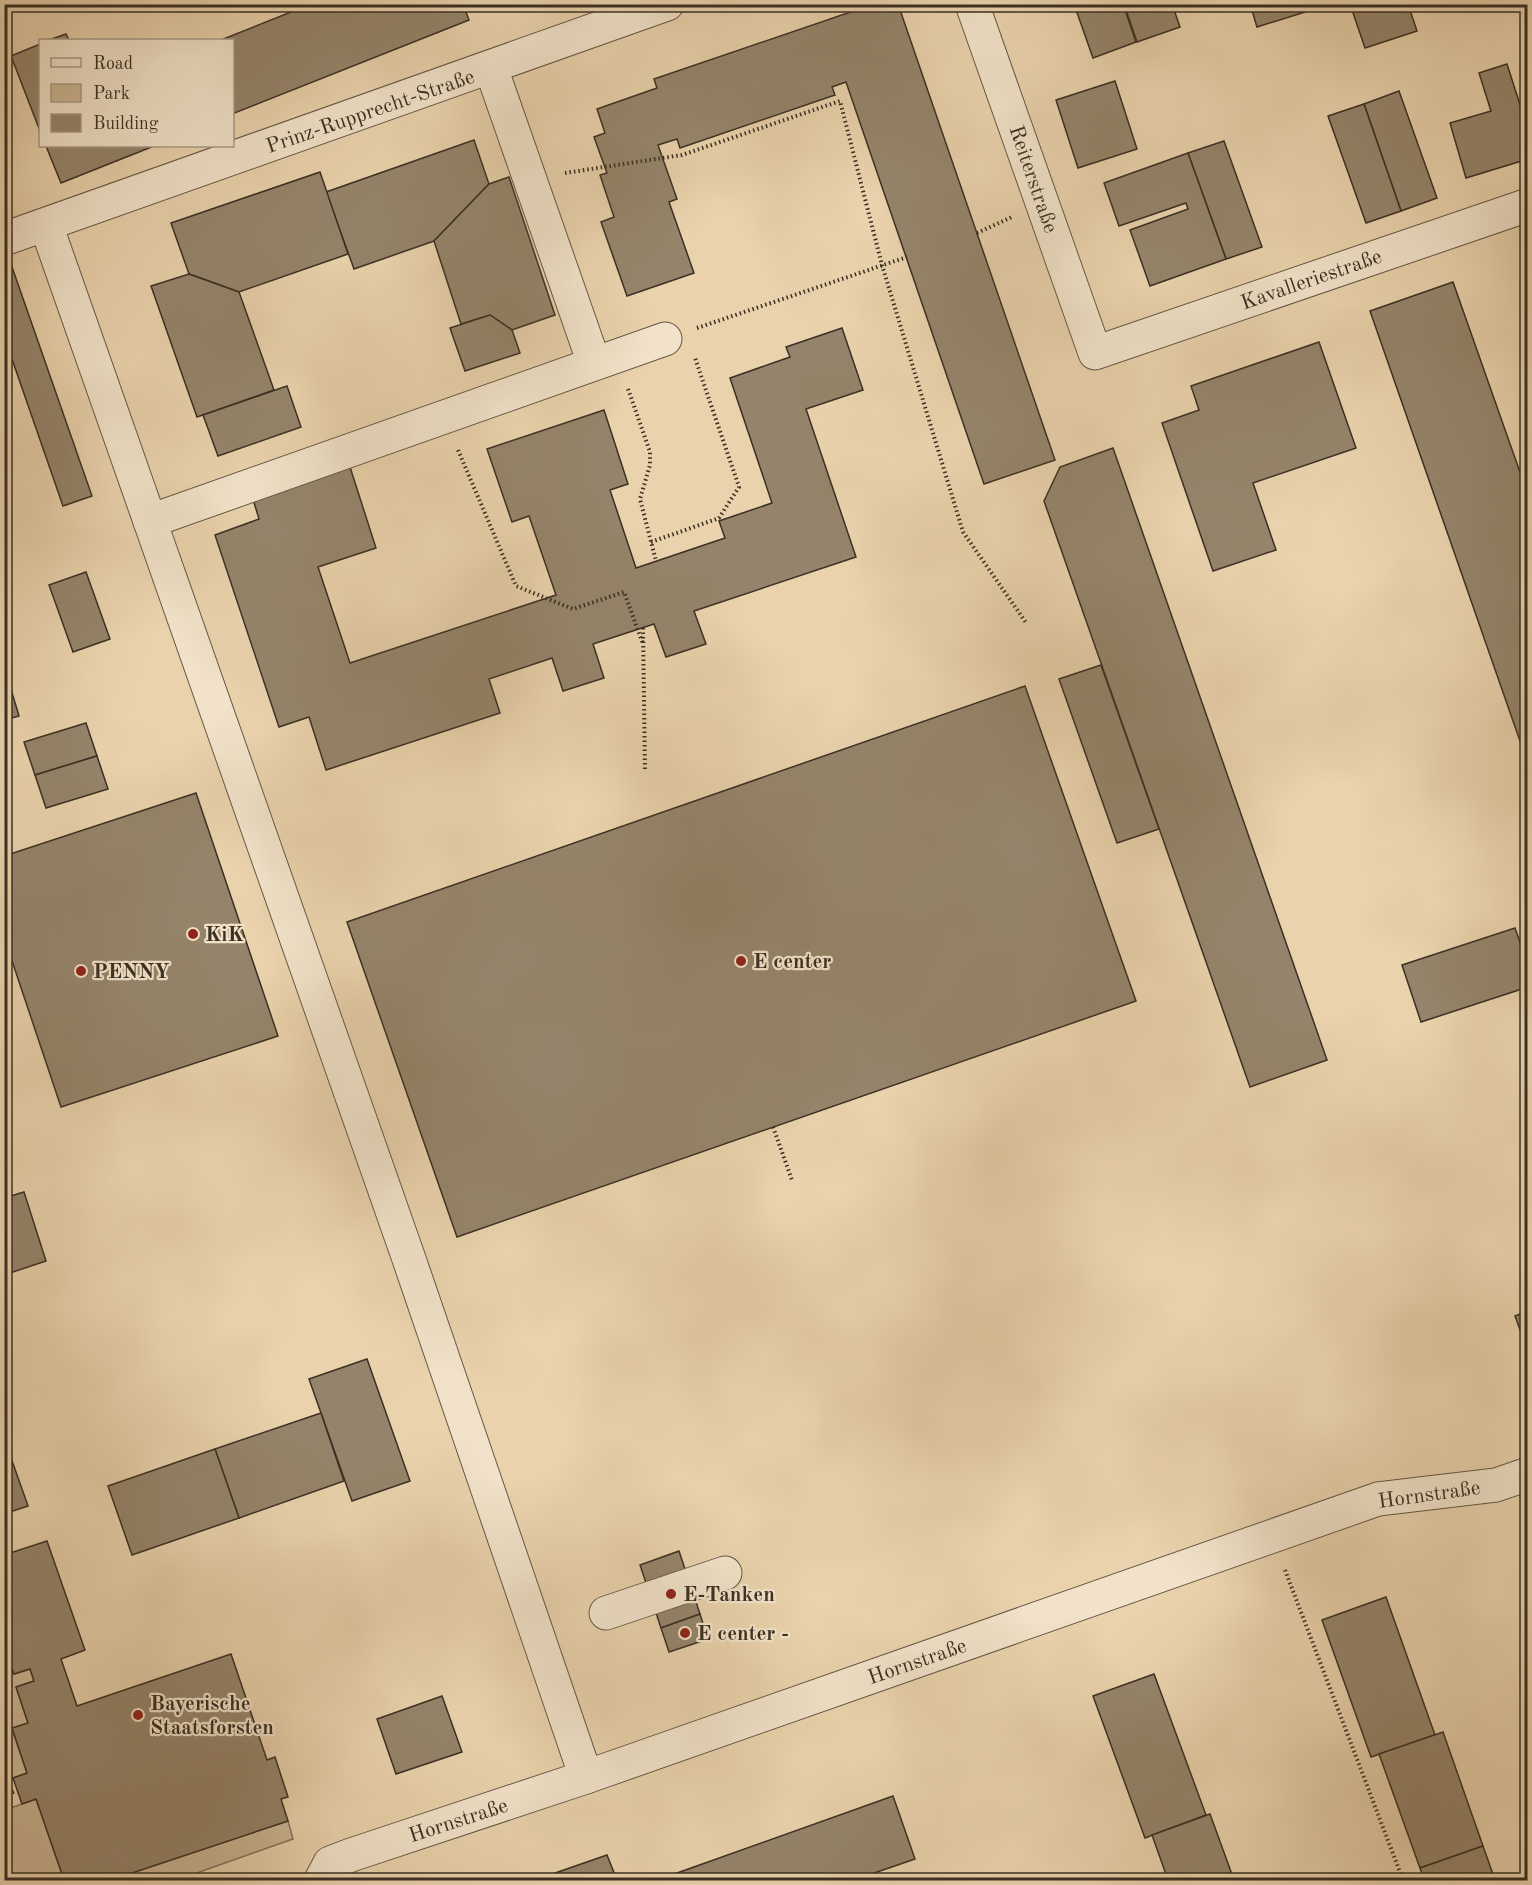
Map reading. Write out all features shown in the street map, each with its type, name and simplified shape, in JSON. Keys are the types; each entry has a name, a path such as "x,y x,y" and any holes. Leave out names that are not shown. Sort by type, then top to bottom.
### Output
{"street":[{"name":"Prinz-Rupprecht-Straße","path":"4,239 667,4"},
{"name":"Reiterstraße","path":"972,4 1095,353"},
{"path":"491,68 530,179 606,359"},
{"name":"Kavalleriestraße","path":"1095,353 1527,204"},
{"path":"46,225 409,1259 586,1777"},
{"path":"150,521 675,335"},
{"name":"Hornstraße","path":"321,1881 330,1863 586,1777 1378,1499 1496,1485 1527,1474"},
{"path":"606,1613 725,1573"}],"path":[{"path":"530,179 682,155 840,101 882,265 963,532 1027,624"},
{"path":"651,542 718,518 739,487 675,335 907,257"},
{"path":"606,359 650,452 650,465 640,499 656,561"},
{"path":"444,417 516,586 573,609 624,592 643,644"},
{"path":"643,628 645,772"},
{"path":"772,1127 792,1180"},
{"path":"1272,1536 1403,1881"},
{"path":"4,1795 17,1791"}],"green space":[{"path":"4,1647 14,1674 30,1669 34,1681 16,1687 28,1723 12,1729 27,1773 5,1781"},
{"path":"36,1799 64,1880 5,1880 5,1810"},
{"path":"288,1821 293,1839 177,1880 111,1880"}],"building":[{"path":"311,4 463,4 469,20 234,113 234,39 224,39"},
{"path":"503,4 524,4 506,11"},
{"path":"874,4 898,4 1055,460 984,484 846,82 832,87 835,95 680,148 677,139 658,145 677,199 669,202 694,273 627,296 601,222 614,217 600,175 607,173 594,137 605,133 597,109 657,88 654,79"},
{"path":"1074,4 1123,4 1136,42 1093,58"},
{"path":"1124,4 1172,4 1180,27 1137,42"},
{"path":"1250,4 1316,4 1318,8 1257,27"},
{"path":"1350,4 1408,4 1417,31 1365,48"},
{"path":"66,34 68,39 52,39"},
{"path":"39,44 39,128 11,56"},
{"path":"1507,64 1522,111 1528,109 1528,159 1466,178 1450,123 1491,111 1479,73"},
{"path":"1115,81 1137,149 1078,168 1056,100"},
{"path":"1399,91 1437,198 1401,211 1364,104"},
{"path":"1364,104 1401,211 1366,223 1328,116"},
{"path":"474,140 489,184 434,241 354,269 326,192"},
{"path":"1224,141 1262,247 1226,259 1188,153"},
{"path":"46,147 151,147 61,183"},
{"path":"1188,153 1226,259 1150,286 1130,230 1188,209 1186,203 1119,226 1104,183"},
{"path":"320,172 348,254 239,292 189,274 171,223"},
{"path":"509,177 555,315 512,330 490,315 461,324 434,241 489,184"},
{"path":"12,267 92,496 63,506 4,336 4,270"},
{"path":"189,274 239,292 274,390 197,417 151,286"},
{"path":"1453,282 1528,495 1528,764 1370,311"},
{"path":"490,315 512,330 520,353 465,371 450,328"},
{"path":"842,328 863,390 806,409 856,557 694,611 706,644 666,657 654,624 593,644 604,678 563,691 552,658 489,679 500,713 326,770 309,717 279,727 215,535 259,519 253,499 350,467 376,548 318,567 350,663 556,595 529,516 512,522 487,449 604,410 628,484 610,490 636,568 725,538 719,521 772,503 730,378 790,357 786,347"},
{"path":"1319,342 1356,448 1253,483 1276,550 1213,571 1162,423 1199,410 1191,386"},
{"path":"287,386 301,427 218,456 203,415"},
{"path":"1113,448 1327,1060 1250,1087 1044,501 1060,467"},
{"path":"86,572 110,639 73,652 49,585"},
{"path":"1101,665 1159,829 1117,843 1059,679"},
{"path":"4,666 19,716 4,720"},
{"name":"E center","path":"1025,686 1136,1001 457,1237 347,922"},
{"path":"86,723 97,756 35,775 24,742"},
{"path":"97,756 108,789 46,808 35,775"},
{"path":"196,793 278,1036 61,1107 4,937 4,856"},
{"path":"4,819 10,836 4,838"},
{"path":"1515,928 1528,965 1528,987 1421,1022 1402,965"},
{"path":"24,1192 46,1261 4,1275 4,1198"},
{"path":"1528,1311 1528,1352 1515,1316"},
{"path":"367,1359 410,1481 352,1501 309,1379"},
{"path":"321,1413 344,1481 239,1518 215,1449"},
{"path":"4,1438 28,1506 4,1514"},
{"path":"215,1449 239,1518 132,1555 108,1486"},
{"name":"Bayerische Staatsforsten","path":"47,1541 85,1650 61,1659 77,1706 231,1654 267,1760 275,1757 288,1797 281,1799 288,1821 111,1880 64,1880 36,1799 22,1804 13,1778 27,1773 12,1728 28,1723 16,1687 34,1681 30,1669 14,1674 4,1647 4,1555"},
{"path":"679,1551 700,1614 661,1628 640,1565"},
{"path":"1386,1597 1435,1735 1371,1757 1322,1620"},
{"name":"E center -","path":"700,1614 708,1639 669,1652 661,1628"},
{"path":"1154,1674 1206,1815 1145,1838 1093,1696"},
{"path":"442,1696 462,1752 396,1774 377,1719"},
{"path":"1443,1732 1483,1846 1420,1868 1379,1754"},
{"path":"893,1796 915,1859 854,1880 668,1880 666,1877"},
{"path":"1210,1814 1234,1880 1168,1880 1152,1835"},
{"path":"1483,1846 1495,1880 1424,1880 1420,1868"},
{"path":"607,1855 617,1880 535,1880"}],"place":[{"name":"KiK","path":"193,934"},
{"name":"E center","path":"741,961"},
{"name":"PENNY","path":"81,971"},
{"name":"E-Tanken","path":"671,1594"},
{"name":"E center -","path":"685,1633"},
{"name":"Bayerische Staatsforsten","path":"138,1715"}]}
